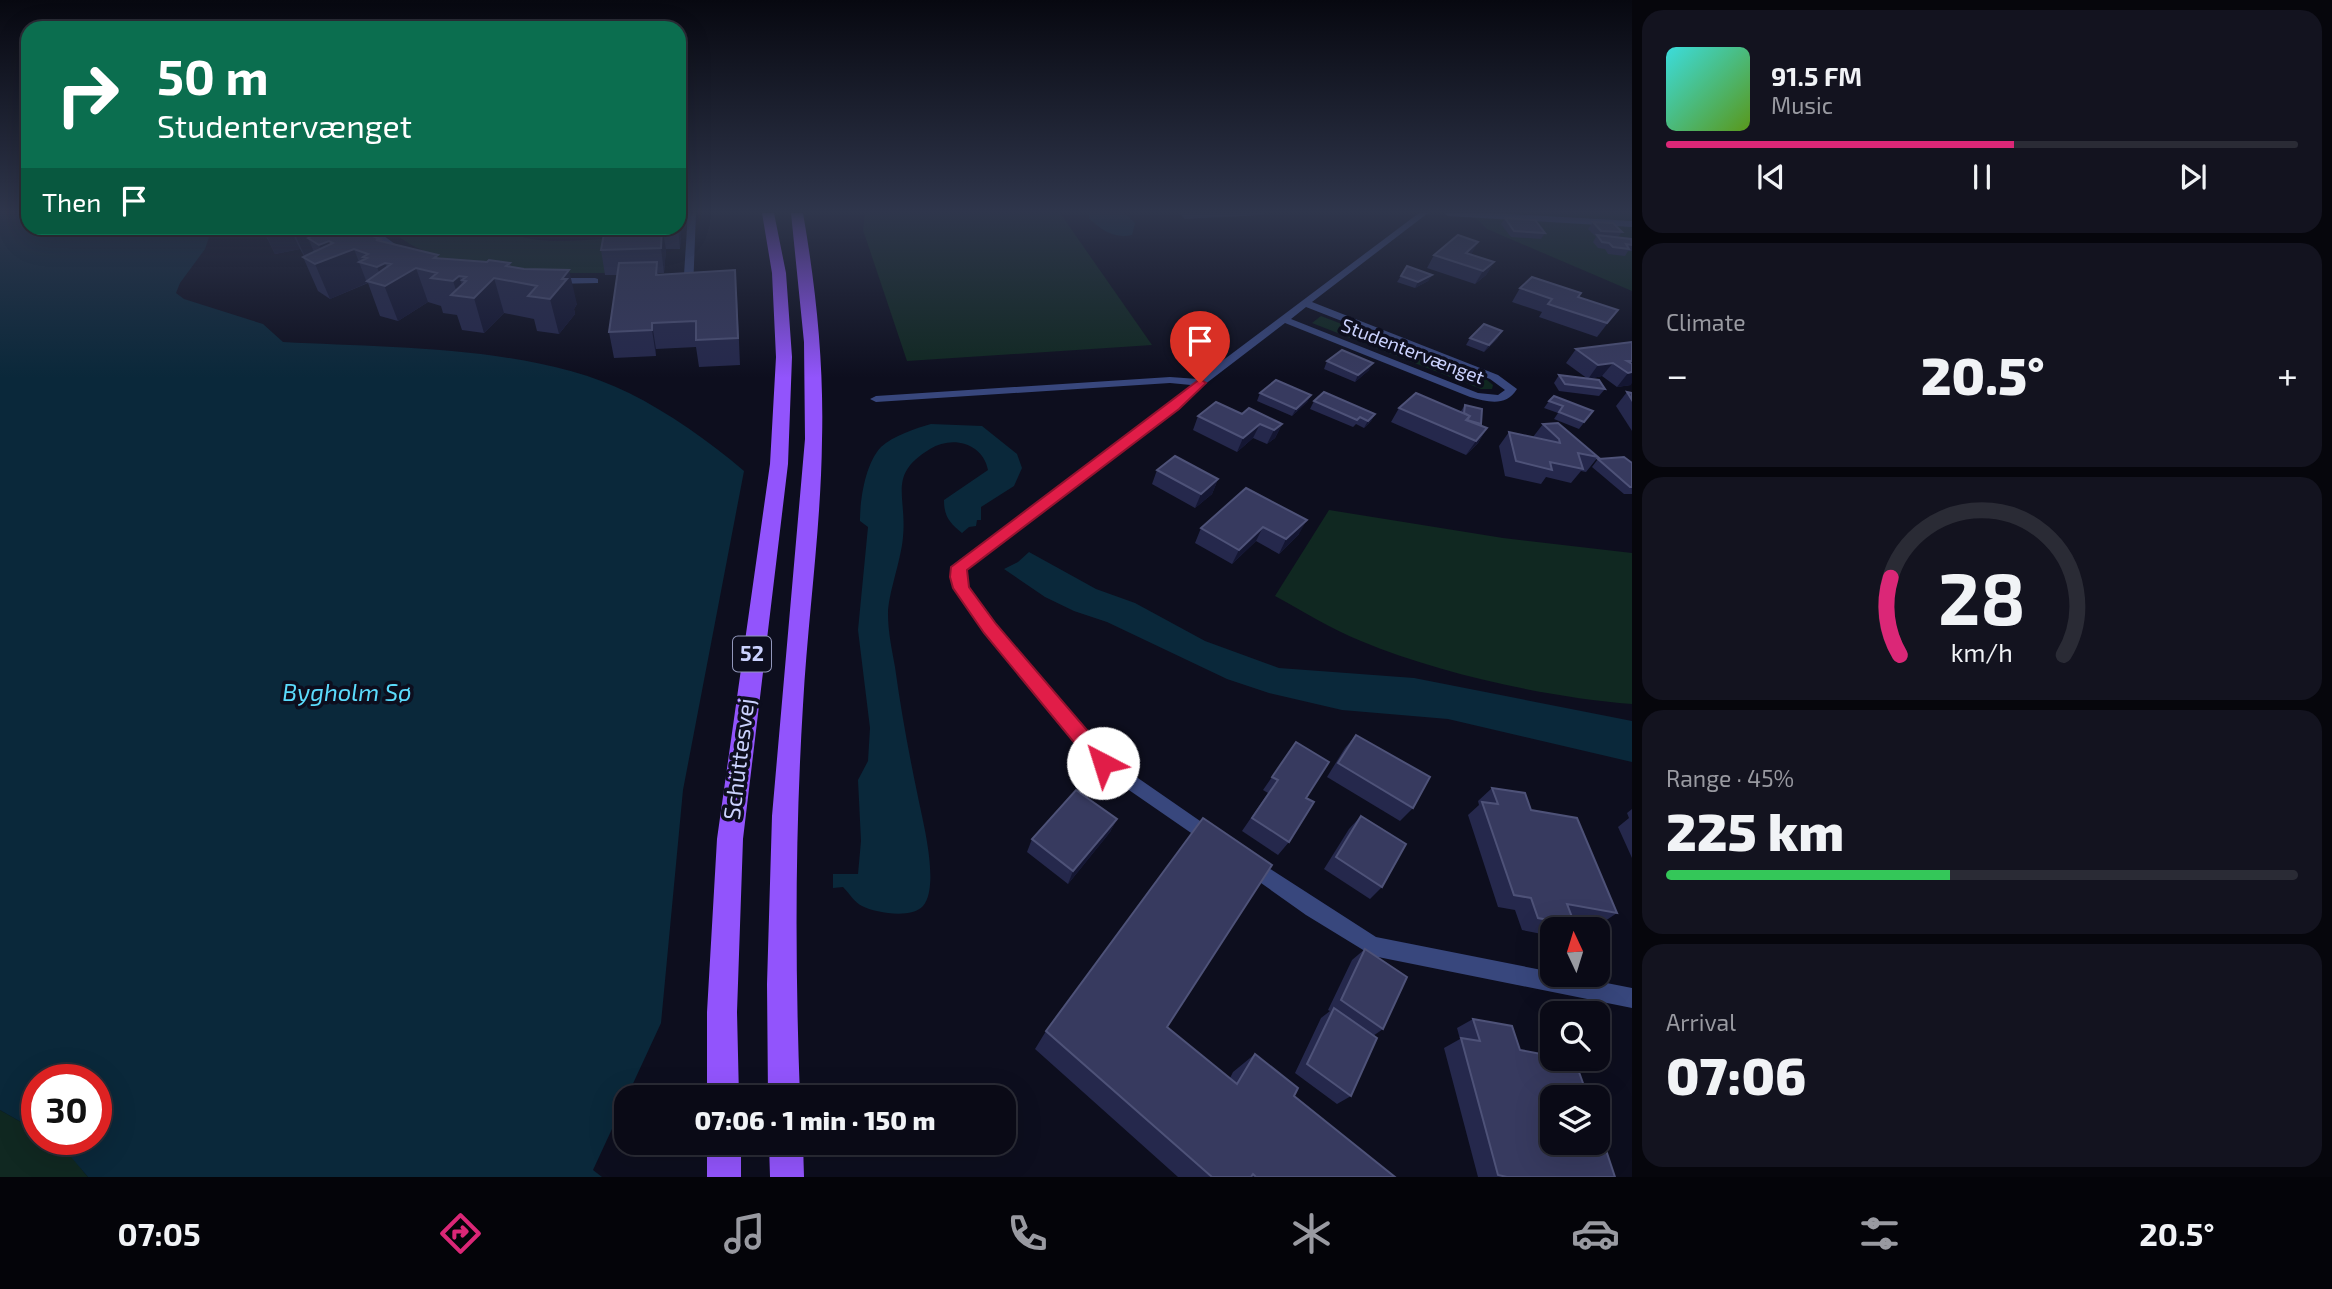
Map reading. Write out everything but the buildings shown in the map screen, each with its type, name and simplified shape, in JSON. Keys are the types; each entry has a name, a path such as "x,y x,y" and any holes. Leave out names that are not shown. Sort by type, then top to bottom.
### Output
{"main road":[{"name":"Schüttesvej","path":"723,1085 722,1012 730,839 779,464 784,370 778,268"},
{"name":"Schüttesvej","path":"783,1085 780,1016 782,839 812,471 814,356 806,268"},
{"path":"724,1155 724,1177"},
{"path":"786,1155 787,1177"}],"street":[{"path":"688,290 689,268"},
{"name":"Studentervænget","path":"1351,268 1200,383 1175,406 959,567 961,588 990,628 1103,763 1313,909 1373,946 1632,998"},
{"path":"544,281 595,281"},
{"name":"Studentervænget","path":"1286,320 1474,395 1495,398 1508,394 1511,388 1494,377 1305,303"},
{"path":"876,399 1094,381 1170,380 1200,383"}],"green space":[{"path":"491,268 606,268 606,273 551,273"},
{"path":"876,268 1098,268 1152,345 907,361"},
{"path":"1578,268 1632,268 1632,291"},
{"path":"1321,316 1487,380 1493,385 1492,389 1481,389 1312,323"},
{"path":"1329,510 1503,538 1632,553 1632,704 1529,690 1425,664 1350,636 1275,596"},
{"path":"0,1110 21,1122 21,1155 71,1155 88,1177 0,1177"}],"water":[{"name":"Bygholm Sø","path":"0,268 191,268 176,293 184,299 263,324 283,342 413,348 505,357 591,377 659,409 703,438 744,471 683,790 661,1023 632,1085 614,1085 614,1125 593,1170 602,1177 88,1177 69,1155 112,1155 112,1064 21,1064 21,1122 0,1110"},
{"path":"931,424 982,426 1017,454 1022,468 1014,486 981,507 981,520 977,520 976,526 969,527 962,533 948,519 944,500 988,470 980,453 957,442 939,445 917,459 904,477 903,537 890,597 888,621 905,732 926,837 930,884 923,906 902,914 876,911 862,906 843,887 833,888 833,874 858,874 861,841 858,780 868,761 870,728 858,630 868,527 860,521 862,493 867,472 881,447 898,436"},
{"path":"1029,552 1096,589 1135,603 1205,641 1279,668 1414,678 1632,721 1632,762 1448,719 1342,710 1269,693 1227,679 1107,622 1074,611 1045,597 1004,569"}],"route":[{"path":"1103,763 990,628 961,588 959,567 1175,406 1200,383"}]}
